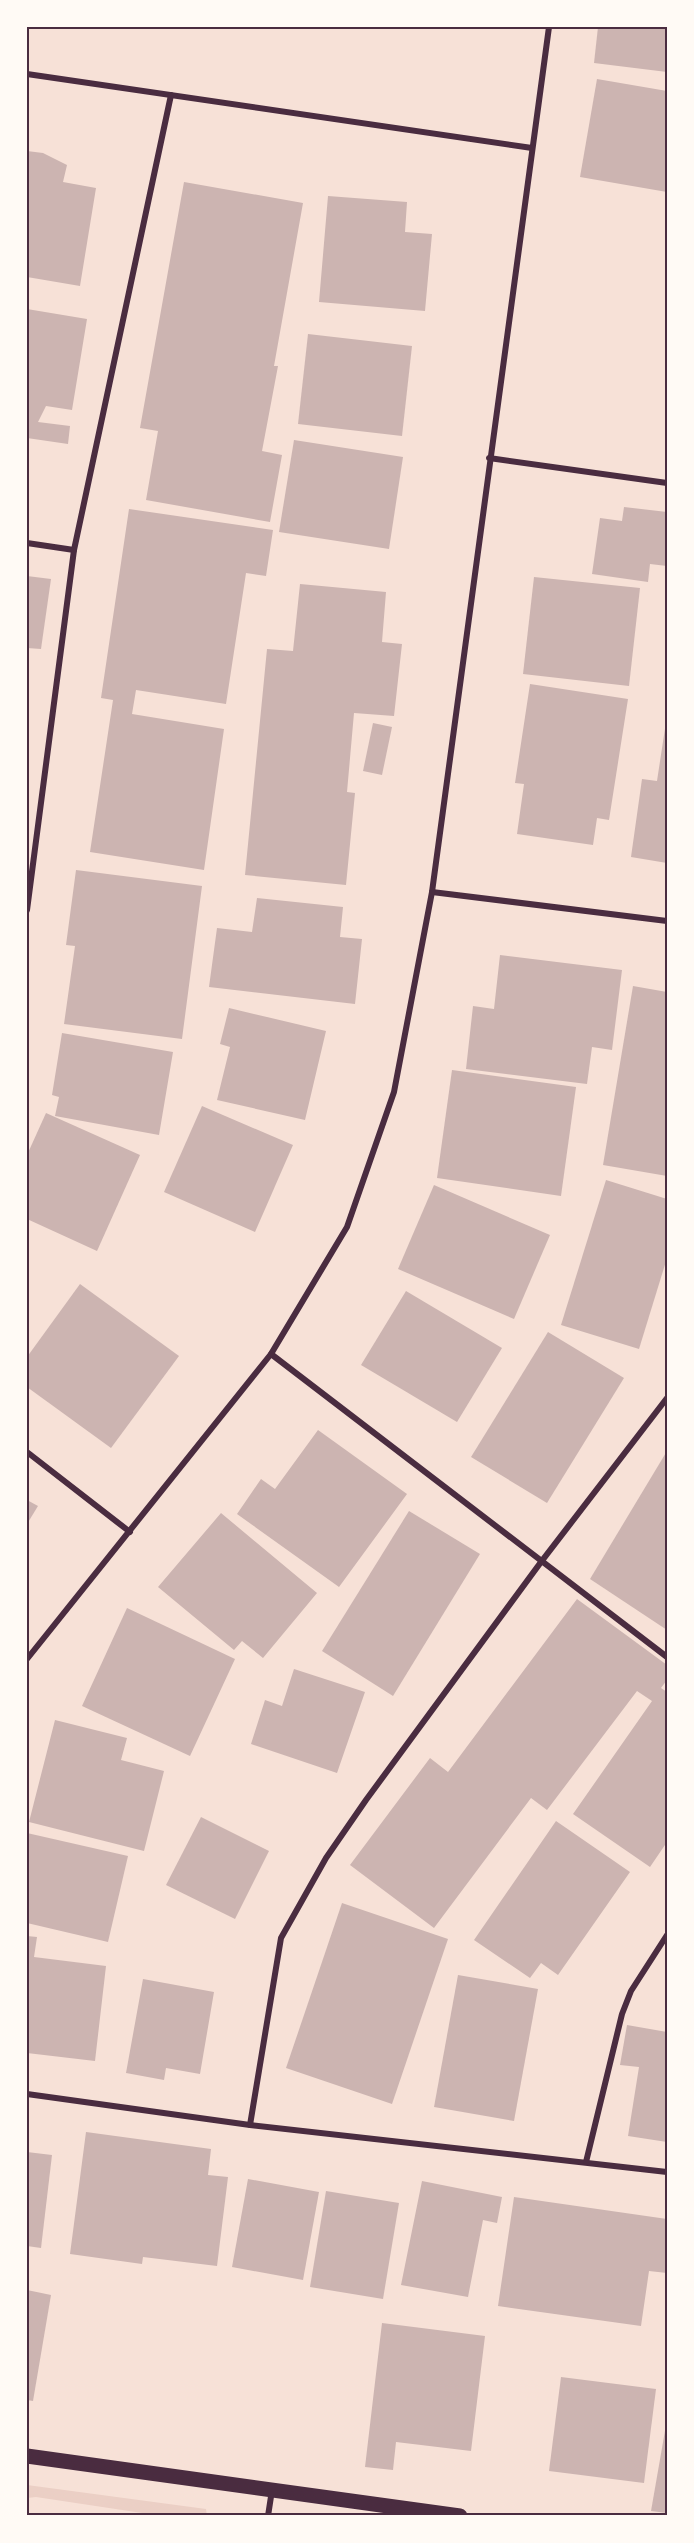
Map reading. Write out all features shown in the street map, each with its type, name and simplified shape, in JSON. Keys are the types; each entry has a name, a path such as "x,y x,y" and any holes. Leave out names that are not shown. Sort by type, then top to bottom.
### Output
{"main road":[{"path":"27,2456 460,2516"}],"street":[{"path":"27,1659 271,1354 347,1227 393,1092 432,892 549,27"},
{"path":"27,74 532,148"},
{"path":"27,910 75,550 171,95"},
{"path":"489,458 667,483"},
{"path":"27,543 75,550"},
{"path":"432,892 667,921"},
{"path":"271,1354 667,1657"},
{"path":"250,2125 281,1938 327,1858 366,1800 541,1562 667,1398"},
{"path":"27,1452 130,1532"},
{"path":"586,2162 625,2006 631,1991 667,1935"},
{"path":"27,2094 250,2125 667,2172"},
{"path":"268,2516 272,2490"}],"shaded area":[{"path":"27,2485 206,2509 207,2516 162,2516 36,2497 27,2498"}],"building":[{"path":"598,27 667,27 667,72 594,63"},
{"path":"597,79 667,91 667,192 580,177"},
{"path":"27,151 43,153 67,165 63,182 96,188 80,286 27,277"},
{"path":"184,182 303,203 274,366 278,366 262,451 282,455 270,522 146,500 158,431 140,428"},
{"path":"328,196 407,202 405,232 432,234 425,311 319,302"},
{"path":"27,309 87,319 72,410 46,406 38,422 70,426 68,444 27,438"},
{"path":"308,334 412,346 402,436 298,424"},
{"path":"294,440 403,457 389,549 279,532"},
{"path":"624,507 667,512 667,566 650,564 648,582 592,574 600,518 622,521"},
{"path":"129,509 273,530 266,576 246,573 226,704 136,690 132,714 224,729 204,870 90,852 113,700 101,698"},
{"path":"27,576 51,579 41,649 27,648"},
{"path":"534,577 640,588 629,686 523,674"},
{"path":"300,584 386,592 382,642 402,644 394,716 354,713 347,792 355,793 346,885 245,875 267,649 293,651"},
{"path":"530,684 628,699 609,820 597,818 593,845 517,834 524,784 515,783"},
{"path":"666,722 667,863 631,857 642,779 657,781"},
{"path":"373,723 392,727 382,775 363,771"},
{"path":"76,870 202,886 182,1039 64,1024 75,946 66,945"},
{"path":"257,898 343,907 340,937 362,939 355,1004 209,987 217,928 252,932"},
{"path":"500,955 622,970 612,1050 592,1047 587,1084 466,1069 473,1006 494,1009"},
{"path":"633,986 667,992 667,1176 603,1165"},
{"path":"229,1008 326,1031 305,1120 217,1100 230,1047 220,1044"},
{"path":"62,1033 173,1052 159,1135 55,1116 59,1097 52,1095"},
{"path":"452,1070 576,1087 561,1196 437,1178"},
{"path":"202,1106 293,1145 255,1232 164,1192"},
{"path":"46,1113 140,1155 97,1251 27,1219 27,1155"},
{"path":"606,1180 667,1199 667,1258 639,1349 561,1325"},
{"path":"434,1185 550,1235 514,1319 398,1269"},
{"path":"80,1284 179,1356 111,1448 27,1387 27,1357"},
{"path":"406,1291 502,1348 457,1422 361,1365"},
{"path":"548,1332 624,1378 547,1503 471,1457"},
{"path":"318,1430 407,1494 339,1587 237,1514 261,1479 275,1489"},
{"path":"667,1451 667,1630 590,1579"},
{"path":"27,1500 38,1506 27,1524"},
{"path":"409,1511 480,1554 393,1696 322,1651"},
{"path":"221,1513 317,1593 263,1658 242,1641 234,1650 158,1587"},
{"path":"577,1599 667,1665 667,1680 661,1688 667,1692 667,1842 650,1867 573,1814 652,1701 637,1691 547,1810 531,1798 434,1928 350,1865 430,1758 448,1772"},
{"path":"127,1608 235,1659 190,1756 82,1706"},
{"path":"294,1669 365,1692 337,1773 251,1744 265,1700 282,1706"},
{"path":"55,1720 127,1738 121,1760 164,1771 144,1851 29,1822"},
{"path":"201,1817 269,1851 235,1919 166,1885"},
{"path":"556,1821 630,1872 558,1975 541,1963 530,1978 474,1940"},
{"path":"27,1833 128,1856 108,1942 27,1923"},
{"path":"342,1903 448,1939 392,2104 286,2068"},
{"path":"27,1936 37,1937 34,1957 106,1966 95,2061 27,2053"},
{"path":"458,1975 538,1989 514,2121 434,2107"},
{"path":"143,1979 214,1992 200,2074 166,2068 164,2080 126,2073"},
{"path":"627,2025 667,2032 667,2142 628,2136 639,2067 620,2065"},
{"path":"86,2132 211,2149 208,2175 228,2177 217,2266 143,2257 142,2264 70,2254"},
{"path":"27,2152 52,2155 41,2248 27,2246"},
{"path":"248,2179 319,2192 303,2280 232,2267"},
{"path":"422,2181 502,2197 497,2223 483,2220 468,2297 401,2285"},
{"path":"326,2191 399,2203 383,2299 310,2287"},
{"path":"514,2197 667,2219 667,2273 649,2271 641,2326 498,2306"},
{"path":"27,2290 51,2295 33,2401 27,2400"},
{"path":"382,2323 485,2336 471,2451 396,2442 393,2470 365,2467"},
{"path":"561,2377 656,2389 644,2483 549,2471"},
{"path":"667,2425 667,2513 651,2511"}]}
